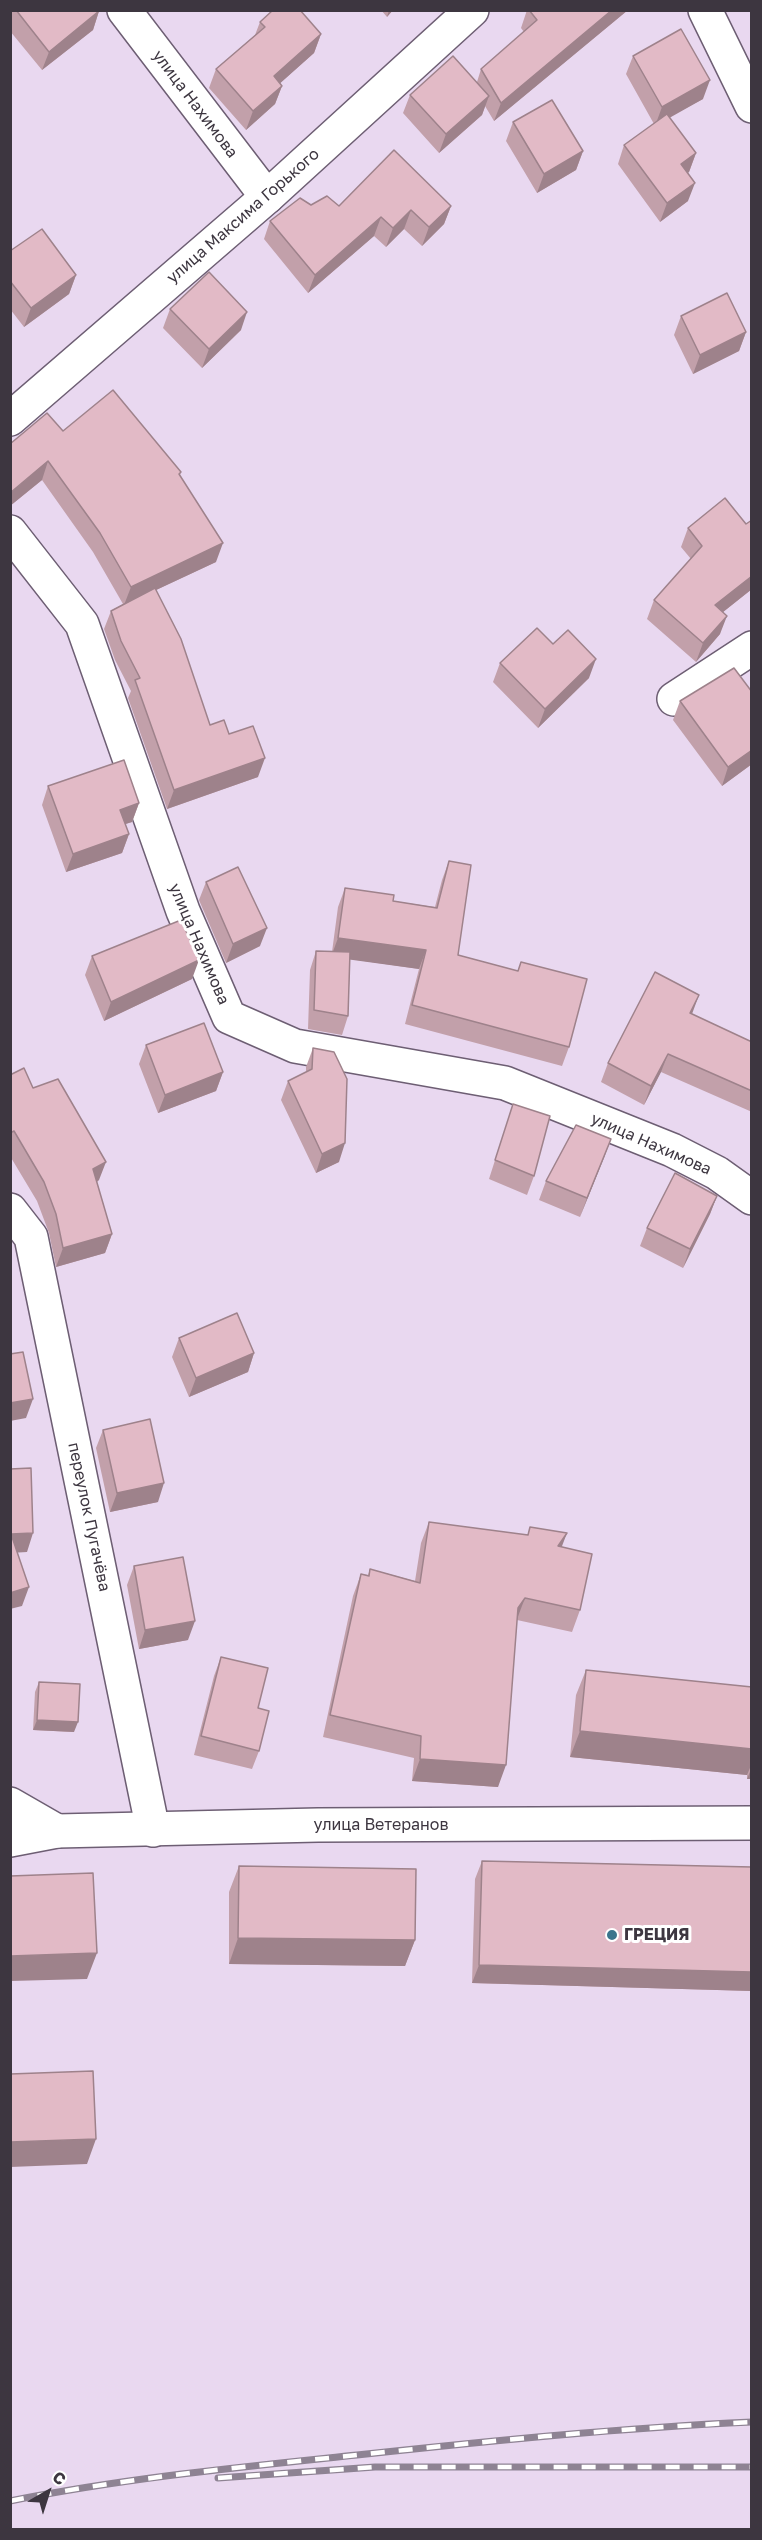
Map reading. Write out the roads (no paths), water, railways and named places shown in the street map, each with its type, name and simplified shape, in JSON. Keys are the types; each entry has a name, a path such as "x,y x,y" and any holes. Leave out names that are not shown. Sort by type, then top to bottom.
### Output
{"street":[{"name":"улица Нахимова","path":"124,10 267,197"},
{"name":"улица Максима Горького","path":"10,419 267,197 472,10"},
{"path":"705,10 752,106"},
{"name":"улица Нахимова","path":"10,532 82,624 183,910 230,1017 296,1046 505,1083 672,1150 717,1173 752,1198"},
{"path":"674,699 752,648"},
{"name":"переулок Пугачёва","path":"10,1210 31,1237 153,1830"},
{"path":"10,1804 57,1831"},
{"name":"улица Ветеранов","path":"10,1840 57,1831 318,1825 752,1823"}],"railway":[{"path":"10,2501 140,2480 270,2464 554,2436 752,2422"},
{"path":"218,2478 375,2467 752,2467"}],"place":[{"name":"ГРЕЦИЯ","path":"612,1935"}]}
